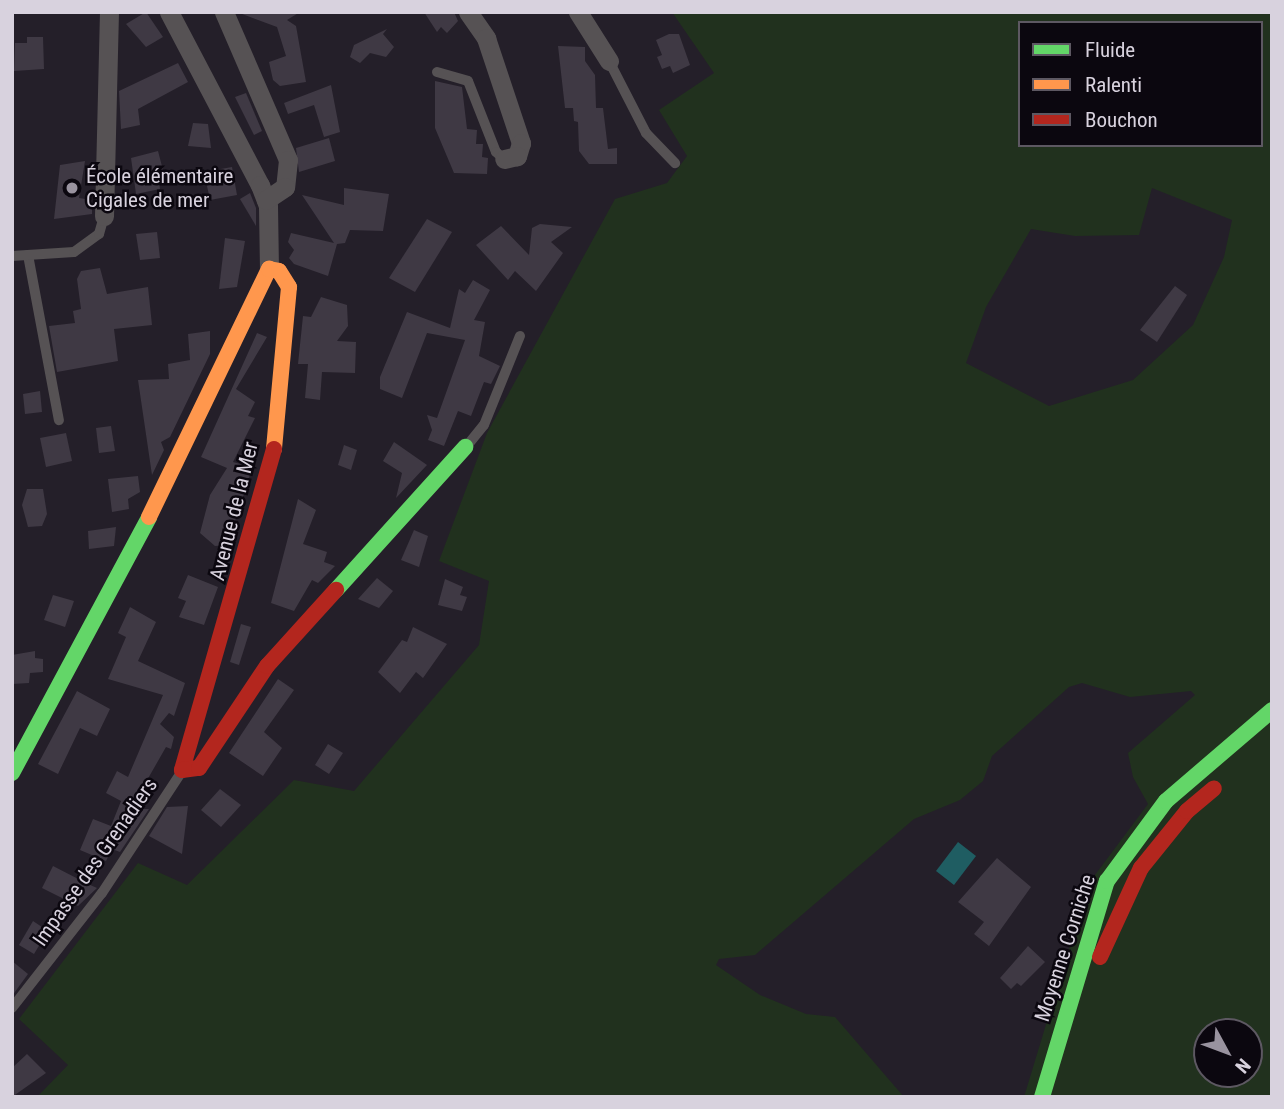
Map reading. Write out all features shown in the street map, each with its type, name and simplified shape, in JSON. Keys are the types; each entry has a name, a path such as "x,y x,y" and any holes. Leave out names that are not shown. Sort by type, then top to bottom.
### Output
{"street":[{"path":"104,216 109,12"},
{"path":"12,773 166,485 268,269 267,203 169,12"},
{"path":"224,12 288,160 285,187 267,203"},
{"path":"468,12 486,38 521,143 517,156 504,159"},
{"path":"578,12 609,61"},
{"name":"Avenue de la Mer","path":"182,770 273,455 289,288 279,271 268,269"},
{"path":"182,770 199,768 267,666 465,447"},
{"name":"Moyenne Corniche","path":"1042,1097 1090,925 1120,858 1166,801 1272,710"},
{"name":"Moyenne Corniche","path":"1061,1097 1101,954 1125,896 1163,838 1230,774"}],"lane":[{"path":"609,61 646,133 676,163"},
{"path":"438,72 468,80 496,152 504,159"},
{"path":"12,256 74,252 99,234 104,216"},
{"path":"28,255 59,420"},
{"path":"465,447 484,425 520,336"},
{"name":"Impasse des Grenadiers","path":"12,1008 102,892 182,770"}],"green space":[{"path":"672,12 1272,12 1272,1097 1024,1097 1089,883 1148,804 1133,777 1128,753 1195,695 1191,691 1130,697 1082,683 1069,687 992,756 983,781 960,800 914,819 755,955 719,959 716,965 760,995 806,1014 835,1017 904,1097 37,1097 68,1065 19,1019 138,863 187,885 294,780 354,791 479,645 489,581 439,561 487,433 615,199 667,183 687,156 659,110 714,73","holes":["1152,188 1232,220 1224,257 1193,325 1133,380 1049,406 966,363 986,307 1031,229 1075,236 1139,235"]}],"water":[{"path":"958,842 976,856 954,885 936,871"}],"building":[{"path":"146,12 163,37 146,47 126,24"},
{"path":"237,12 300,12 287,20 296,26 306,82 280,86 273,80 269,62 286,56 277,27"},
{"path":"424,12 454,12 458,21 447,33 441,27 437,32"},
{"path":"387,29 383,34 394,47 386,57 370,53 360,63 350,57 354,45"},
{"path":"669,34 679,34 690,65 673,73 670,66 662,69 657,57 662,55 656,40"},
{"path":"27,37 43,37 44,69 14,71 15,43 27,43"},
{"path":"558,46 585,47 585,61 595,75 596,108 603,108 608,149 617,148 617,164 589,164 579,151 578,122 574,121 573,108 565,108"},
{"path":"178,63 188,82 138,109 140,125 121,129 119,91"},
{"path":"435,81 462,87 467,129 477,130 476,144 483,144 482,157 488,158 487,174 454,173 435,128"},
{"path":"331,85 340,132 324,137 314,105 288,114 284,103"},
{"path":"246,93 262,131 254,135 235,97"},
{"path":"193,123 208,124 211,148 188,146"},
{"path":"329,138 335,161 299,172 296,148"},
{"path":"158,151 164,174 158,175 160,189 136,194 131,158"},
{"path":"85,161 79,198 92,200 92,214 54,219 60,165"},
{"path":"232,167 237,195 210,200 204,172"},
{"path":"344,188 389,194 383,231 350,230 345,243 337,244 328,276 294,264 289,258 294,250 288,242 291,233 334,243 302,195 344,205"},
{"path":"250,193 256,208 256,226 240,199"},
{"path":"427,219 452,232 415,292 389,278"},
{"path":"540,224 572,227 551,242 563,253 536,291 515,271 508,280 476,245 501,226 529,255 532,228"},
{"path":"157,232 160,258 140,260 136,234"},
{"path":"225,238 245,241 237,287 219,289"},
{"path":"100,268 107,294 148,287 152,325 114,329 118,361 57,372 49,326 75,323 73,311 81,309 77,279 81,271"},
{"path":"473,280 490,290 474,320 485,322 479,356 500,366 491,384 484,382 471,416 458,411 444,446 428,440 432,430 427,415 437,418 465,340 427,333 402,398 380,389 380,377 407,312 450,328 459,289 465,293"},
{"path":"1175,286 1187,295 1157,342 1140,330"},
{"path":"321,297 347,305 348,326 337,341 356,342 355,373 322,372 320,400 305,398 308,364 298,364 303,316 311,317"},
{"path":"210,331 210,354 170,437 161,442 164,450 152,475 138,380 169,379 168,364 190,360 188,334"},
{"path":"257,333 267,337 236,389 255,402 248,416 255,418 233,462 251,467 249,479 227,545 215,546 200,533 210,495 227,468 201,457"},
{"path":"40,391 42,412 25,414 23,394"},
{"path":"111,426 115,451 99,453 96,428"},
{"path":"66,433 72,461 46,467 40,438"},
{"path":"394,442 427,465 396,498 402,473 383,461"},
{"path":"344,445 357,450 351,470 338,465"},
{"path":"138,476 140,492 128,499 129,509 112,512 108,479"},
{"path":"27,489 43,489 47,514 42,526 28,527 22,505"},
{"path":"298,499 316,510 303,544 327,552 324,562 335,566 318,583 312,580 294,611 271,603"},
{"path":"116,527 114,546 89,549 88,531"},
{"path":"414,530 428,536 419,567 401,560"},
{"path":"188,575 218,587 204,625 179,617 186,601 178,598"},
{"path":"377,578 393,591 379,608 358,599"},
{"path":"445,579 463,587 460,595 467,597 462,611 438,605"},
{"path":"53,595 74,601 65,627 44,620"},
{"path":"130,607 156,622 138,661 185,683 174,716 169,713 160,724 174,737 171,749 166,747 138,796 145,800 140,809 149,809 120,852 112,849 106,861 80,850 93,819 111,826 121,801 106,793 117,771 128,777 163,695 108,679 126,637 118,633"},
{"path":"241,624 251,627 239,665 230,662"},
{"path":"413,627 447,644 423,678 416,672 400,693 378,672 402,640 407,642"},
{"path":"35,651 35,658 43,659 43,672 30,673 29,683 12,684 12,655"},
{"path":"278,679 294,690 264,732 282,748 263,776 229,753"},
{"path":"77,691 110,709 97,736 80,728 58,774 38,764"},
{"path":"328,744 343,753 329,774 315,765"},
{"path":"220,789 241,805 221,827 201,810"},
{"path":"188,806 182,854 149,836 167,807"},
{"path":"997,858 1031,887 989,946 974,934 984,922 958,902"},
{"path":"53,866 97,888 78,906 42,888"},
{"path":"33,921 48,931 34,954 19,945"},
{"path":"1028,946 1045,962 1021,986 1017,983 1011,989 1000,978"},
{"path":"12,961 28,974 12,996"},
{"path":"27,1054 46,1073 12,1097 12,1068"}],"traffic: fast":[{"path":"336,590 465,447"},
{"path":"12,773 149,517"},
{"path":"1042,1097 1107,881 1166,801 1272,710"}],"traffic: slow":[{"path":"149,517 269,269 279,271 289,287 274,449"}],"traffic: jam":[{"path":"274,449 182,770 199,768 267,666 336,590"},
{"path":"1100,957 1141,868 1187,811 1214,788"}],"place":[{"name":"École élémentaire Cigales de mer","path":"72,188"}]}
